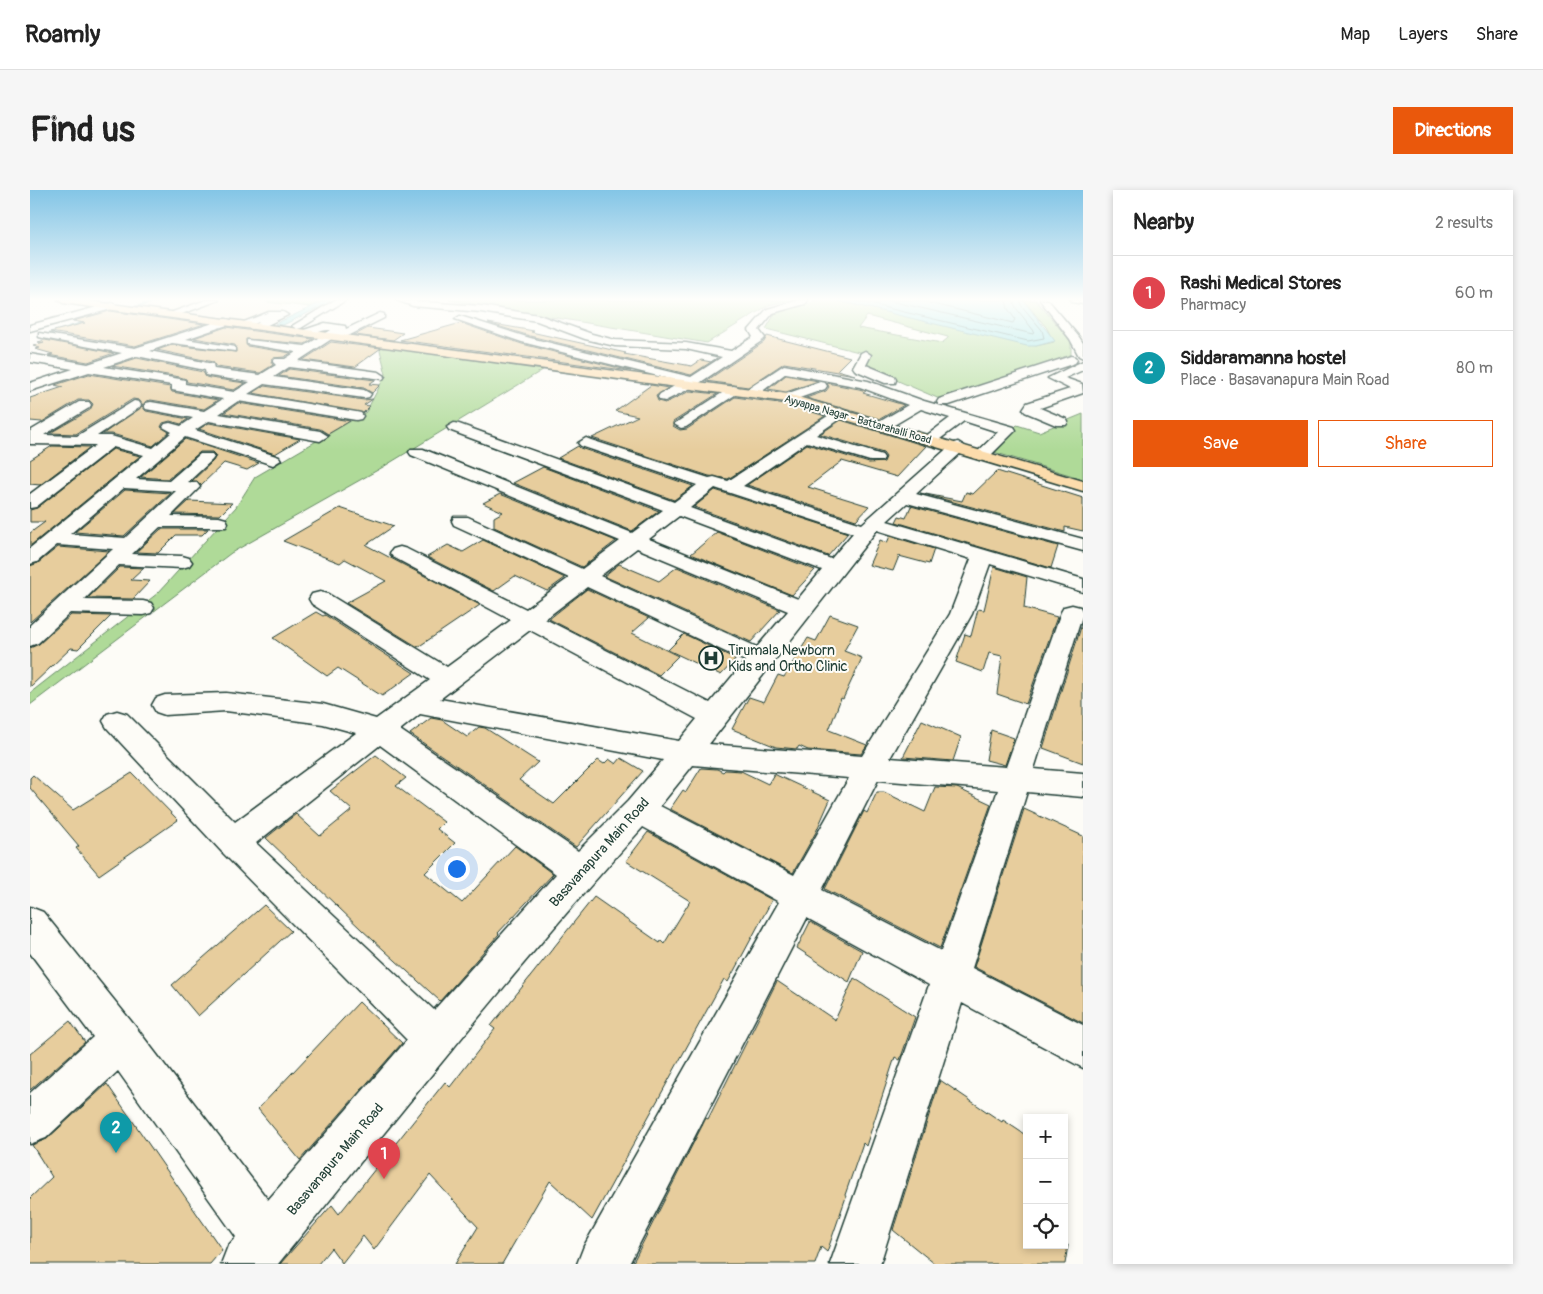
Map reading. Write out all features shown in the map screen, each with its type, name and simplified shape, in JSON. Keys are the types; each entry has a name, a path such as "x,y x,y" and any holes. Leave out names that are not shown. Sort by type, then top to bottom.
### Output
{"main road":[{"name":"Ayyappa Nagar - Battarahalli Road","path":"432,350 622,375 692,382 838,407 884,425 1083,486"}],"street":[{"path":"122,350 193,362 209,370 364,394"},
{"path":"30,387 137,350"},
{"path":"220,350 234,353"},
{"path":"30,558 183,431 306,350"},
{"path":"307,350 324,352"},
{"path":"567,350 692,382"},
{"path":"707,350 731,355"},
{"path":"665,396 692,382 739,350"},
{"path":"654,354 668,358"},
{"path":"865,355 859,367 963,416 1009,430 957,447 963,416"},
{"path":"30,358 356,416"},
{"path":"270,360 379,376"},
{"path":"751,393 784,369 863,384 919,404 944,406 1058,364 1072,360 1083,361"},
{"path":"694,364 711,368"},
{"path":"1061,422 1030,409 1032,406 1079,390 1080,388 1054,378 1083,365"},
{"path":"622,375 631,366"},
{"path":"57,378 85,383"},
{"path":"788,398 820,386"},
{"path":"681,424 733,390"},
{"path":"884,425 919,404"},
{"path":"30,438 84,405"},
{"path":"81,440 134,405"},
{"path":"233,842 675,509 720,486 804,436 838,407"},
{"path":"273,460 183,431 152,417 205,416 320,436"},
{"path":"454,427 836,568"},
{"path":"804,436 876,458"},
{"path":"30,438 111,441 156,454"},
{"path":"30,456 55,440"},
{"path":"30,503 111,441"},
{"path":"586,443 720,486 983,556 1077,599 856,1264"},
{"name":"Basavanapura Main Road","path":"257,1252 435,1039 580,872 639,810 870,527 906,496 957,447"},
{"path":"417,452 803,609"},
{"path":"173,486 206,457"},
{"path":"30,638 192,487 121,483"},
{"path":"906,496 1083,545"},
{"path":"156,521 218,523"},
{"path":"461,521 762,659"},
{"path":"53,539 131,544"},
{"path":"400,553 715,716"},
{"path":"602,1264 869,769 961,614 983,556"},
{"path":"114,559 182,562"},
{"path":"320,599 449,680"},
{"path":"64,606 143,608"},
{"path":"165,705 236,703 323,714 380,730 580,872"},
{"path":"417,704 686,752 869,769 1083,785"},
{"path":"117,721 233,842 435,1039"},
{"path":"639,810 1083,1047"},
{"path":"30,924 121,1040 257,1252"},
{"path":"30,1122 121,1040"}],"green space":[{"path":"380,350 410,350 546,368 383,467 231,553 30,705 30,693 158,593 236,507 255,477 366,412 386,374"},
{"path":"851,350 1071,350 1071,357 942,400 866,367 871,355"},
{"path":"1083,414 1083,479 990,451 1017,425 1039,432"}],"building":[{"path":"39,350 99,350 114,353 88,362 48,355 53,354"},
{"path":"158,350 219,350 236,352 236,350 273,350 291,353 284,357 273,358 271,362 273,365 260,373 216,367 213,362"},
{"path":"318,350 378,350 355,367 303,360"},
{"path":"475,350 547,350 631,371"},
{"path":"588,350 613,350 626,353 624,354 692,366 701,360 711,362 691,375"},
{"path":"752,350 823,350 850,357 837,370 855,375 784,363 748,387 706,381"},
{"path":"137,358 203,372 206,377 210,378 245,383 234,390 187,382 186,379 180,377 112,366"},
{"path":"289,369 375,380 369,384 380,385 372,393 364,388 279,376"},
{"path":"89,374 170,387 172,392 218,400 204,409 151,400 146,401 143,405 139,400 133,399 76,434 50,433 90,410 93,404 89,400 78,400 42,422 30,421 30,398 63,387 55,385"},
{"path":"786,375 818,381 786,392 768,389"},
{"path":"827,383 866,391 863,393 904,405 880,419 806,398 826,391 829,387"},
{"path":"651,385 668,388 656,396 658,401 665,403 690,391 717,394 673,422 673,426 680,430 687,429 735,397 786,404 825,416 728,479 709,476 592,438 638,416 615,411"},
{"path":"264,386 364,400 373,399 364,405 370,406 363,413 253,393"},
{"path":"238,403 350,421 328,434 320,429 224,413"},
{"path":"142,406 146,411 188,419 181,424 170,421 163,423 161,427 169,432 153,446 112,434 103,434"},
{"path":"841,420 926,446 897,477 842,461 808,487 869,506 856,520 747,485 807,444 869,463 884,462 886,457 883,453 820,434"},
{"path":"209,423 300,439 275,454 199,429"},
{"path":"185,439 259,463 247,470 224,463 201,485 197,481 192,481 216,456 212,452 200,452 168,479 141,477"},
{"path":"52,446 90,447 40,485 30,484 30,460"},
{"path":"578,446 693,486 674,500 558,458"},
{"path":"113,449 140,456 30,546 30,533 45,522 30,522 30,510 37,508"},
{"path":"543,467 659,511 632,531 513,483"},
{"path":"997,471 1083,498 1083,531 1065,527 1065,532 920,493 962,501 966,492 973,494"},
{"path":"125,490 171,493 124,536 75,532"},
{"path":"715,490 848,533 828,556 694,507"},
{"path":"500,494 616,541 582,567 494,527 494,517 503,512 483,503"},
{"path":"189,501 232,503 220,515 175,514"},
{"path":"911,506 1058,546 1051,568 896,522 899,516 906,518"},
{"path":"340,508 394,526 366,545 480,605 418,647 346,603 386,581 345,559 340,563 283,541"},
{"path":"161,529 208,529 202,535 176,535 158,553 136,552"},
{"path":"717,532 815,570 792,595 691,554"},
{"path":"890,536 934,549 929,564 899,556 893,571 869,565 880,540 887,543"},
{"path":"483,540 565,578 547,591 515,576 494,591 427,557 448,545 463,552"},
{"path":"58,547 109,551 30,622 30,566 38,563"},
{"path":"619,564 659,581 677,567 780,610 751,642 604,576"},
{"path":"120,567 144,568 131,580 150,581 133,599 88,598"},
{"path":"994,567 1027,577 1024,608 1057,617 1026,704 997,694 1002,656 989,653 983,672 956,662 965,634 971,636 978,609 984,610"},
{"path":"587,589 649,618 632,633 678,656 659,675 549,619"},
{"path":"316,612 323,616 325,615 414,673 382,696 338,668 327,676 273,638"},
{"path":"71,615 111,616 78,649 71,648 30,687 30,648 39,644"},
{"path":"830,615 858,625 844,651 862,658 843,699 841,698 829,730 867,745 861,754 808,750 799,746 797,749 776,747 732,729 749,697 764,702 778,675 784,677 808,638 816,641"},
{"path":"1083,624 1083,763 1043,748"},
{"path":"684,634 736,659 721,675 668,650"},
{"path":"431,718 442,720 467,737 479,727 485,728 538,762 519,780 554,804 598,760 604,764 609,759 616,764 621,758 643,771 576,847 410,734"},
{"path":"922,720 961,737 953,761 903,757"},
{"path":"991,730 1014,738 1005,765 986,760"},
{"path":"376,755 406,778 396,786 444,822 437,829 455,843 425,873 462,903 515,846 553,874 498,933 440,1001 362,930 266,838 296,814 320,836 352,810 330,791"},
{"path":"701,768 717,769 723,772 725,770 741,771 768,784 774,774 830,800 816,832 793,873 670,809 683,790 686,792"},
{"path":"132,773 178,820 99,875 76,848 79,846 30,788 30,778 33,775 73,810"},
{"path":"935,787 957,788 991,804 940,948 825,889 864,811 867,813 877,792 884,792 925,812"},
{"path":"1024,809 1083,836 1083,1023 974,967"},
{"path":"648,832 772,900 728,982 724,979 592,1220 550,1181 502,1264 455,1264 478,1227 430,1175 374,1250 363,1236 342,1263 331,1248 318,1264 280,1264 332,1205 339,1214 445,1082 450,1087 495,1029 491,1026 594,897 664,944 690,901 626,861"},
{"path":"264,905 291,931 198,1016 172,985"},
{"path":"810,922 862,951 849,982 797,948"},
{"path":"854,978 915,1017 900,1060 895,1057 866,1146 863,1143 827,1252 821,1247 815,1264 632,1264 706,1118 708,1119 777,981 835,1020"},
{"path":"359,1002 402,1043 300,1160 258,1109"},
{"path":"70,1021 85,1042 30,1090 30,1054"},
{"path":"940,1080 1002,1122 1003,1120 1023,1133 1023,1249 1067,1249 1065,1264 935,1264 893,1230"},
{"path":"107,1084 222,1250 210,1264 30,1264 30,1198 52,1177 32,1145 47,1139"}],"waterway":[{"path":"194,360 220,350"},
{"path":"150,377 197,359"}],"place":[{"name":"Tirumala Newborn Kids and Ortho Clinic","path":"711,658"},
{"name":"Siddaramanna hostel","path":"116,1153"},
{"name":"Rashi Medical Stores","path":"384,1179"}]}
